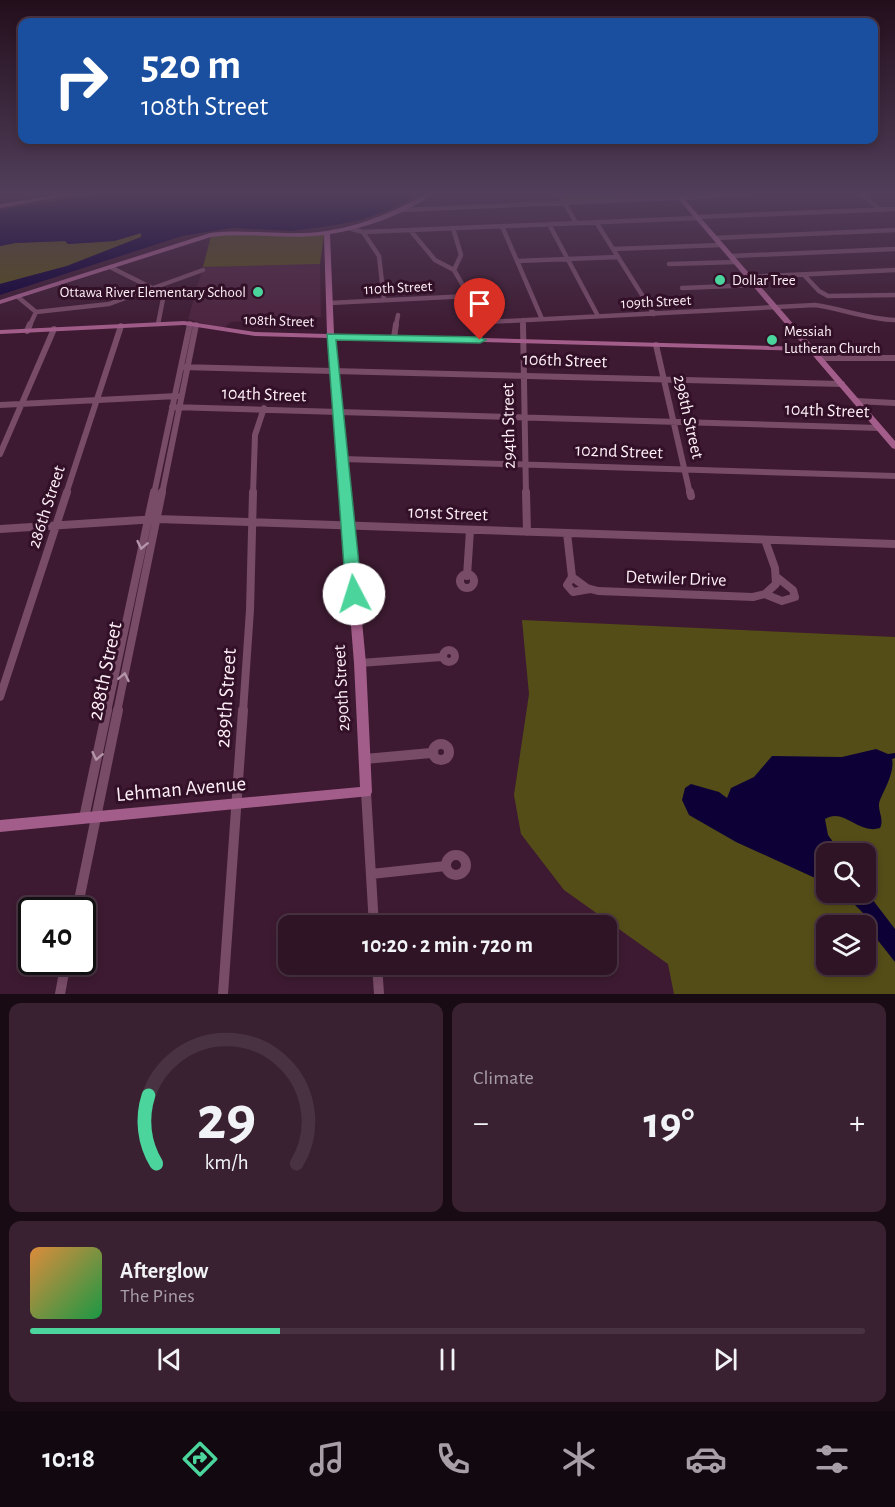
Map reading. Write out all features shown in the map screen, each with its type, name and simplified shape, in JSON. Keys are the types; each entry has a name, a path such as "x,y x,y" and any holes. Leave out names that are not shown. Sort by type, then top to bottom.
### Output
{"street":[{"path":"0,302 112,268 188,241"},
{"name":"290th Street","path":"327,241 331,336 360,663 373,915"},
{"path":"369,241 379,256 384,300"},
{"path":"419,241 435,260 454,270 469,296"},
{"path":"454,270 461,255 457,241"},
{"path":"509,241 542,319"},
{"path":"558,241 598,316"},
{"path":"608,241 654,314"},
{"path":"718,241 877,426 891,438 895,446"},
{"path":"613,249 721,245"},
{"path":"669,264 895,249"},
{"path":"517,261 618,257"},
{"path":"112,268 161,291 165,298 158,324"},
{"path":"18,297 36,312 101,306 202,270"},
{"path":"749,277 895,270"},
{"path":"804,275 824,294 833,297 895,295"},
{"path":"682,288 756,285"},
{"path":"823,306 826,299 824,294"},
{"name":"110th Street","path":"329,303 469,296"},
{"name":"109th Street","path":"469,296 483,320 490,322 823,306 841,309 869,319 895,320"},
{"path":"841,309 838,303 842,297"},
{"path":"27,331 36,312"},
{"path":"394,338 398,315"},
{"name":"294th Street","path":"523,320 527,532"},
{"name":"108th Street","path":"0,332 158,324 210,327 240,333 811,349"},
{"name":"286th Street","path":"0,697 121,326"},
{"name":"288th Street","path":"79,897 90,818 131,599 152,519 194,327"},
{"path":"0,454 54,329"},
{"name":"298th Street","path":"656,345 691,496"},
{"path":"819,358 895,358"},
{"name":"106th Street","path":"184,366 842,384"},
{"name":"104th Street","path":"0,405 98,399 338,410 877,426"},
{"path":"856,401 895,403"},
{"name":"289th Street","path":"223,994 237,804 255,435 264,407"},
{"name":"102nd Street","path":"343,459 895,476"},
{"name":"288th Street","path":"90,818 140,598 152,519"},
{"name":"101st Street","path":"0,529 152,519 895,544"},
{"path":"467,576 470,530"},
{"name":"Detwiler Drive","path":"567,533 575,580 590,589 753,597 770,593 782,601 793,599 793,590 778,578"},
{"path":"765,540 778,578 770,593"},
{"path":"131,599 140,598"},
{"path":"360,663 442,657"},
{"path":"365,759 431,753"},
{"name":"Lehman Avenue","path":"0,826 366,792"},
{"path":"371,874 446,866"},
{"path":"60,994 64,975"},
{"path":"378,975 379,994"}],"shaded area":[{"path":"0,241 55,241 15,243 0,246"},
{"path":"55,241 65,241 68,244 130,241 67,266 0,284 0,246"},
{"path":"65,241 108,241 68,244"},
{"path":"130,241 165,241 0,295 0,284 67,266"},
{"path":"210,241 323,241 320,264 203,267"},
{"name":"Ottawa River Elementary School","path":"320,264 321,317 231,322 222,329 188,319 203,267"},
{"path":"522,620 895,637 895,994 674,994 668,964 617,928 617,915 599,915 564,890 521,834 514,795 529,694"},
{"path":"876,749 888,754 895,753 895,758 892,759 891,774 879,804 882,821 880,828 865,828 839,816 825,819 828,835 834,843 816,843 816,878 736,842 689,815 682,800 685,788 691,784 719,792 727,798 731,788 754,777 772,756 842,757"},
{"path":"853,903 875,903 895,929 895,962 876,938 876,915 865,915"}],"place":[{"name":"Dollar Tree","path":"720,280"},
{"name":"Ottawa River Elementary School","path":"258,292"},
{"name":"Messiah Lutheran Church","path":"772,340"}],"route":[{"path":"354,594 331,336 480,340"}]}
